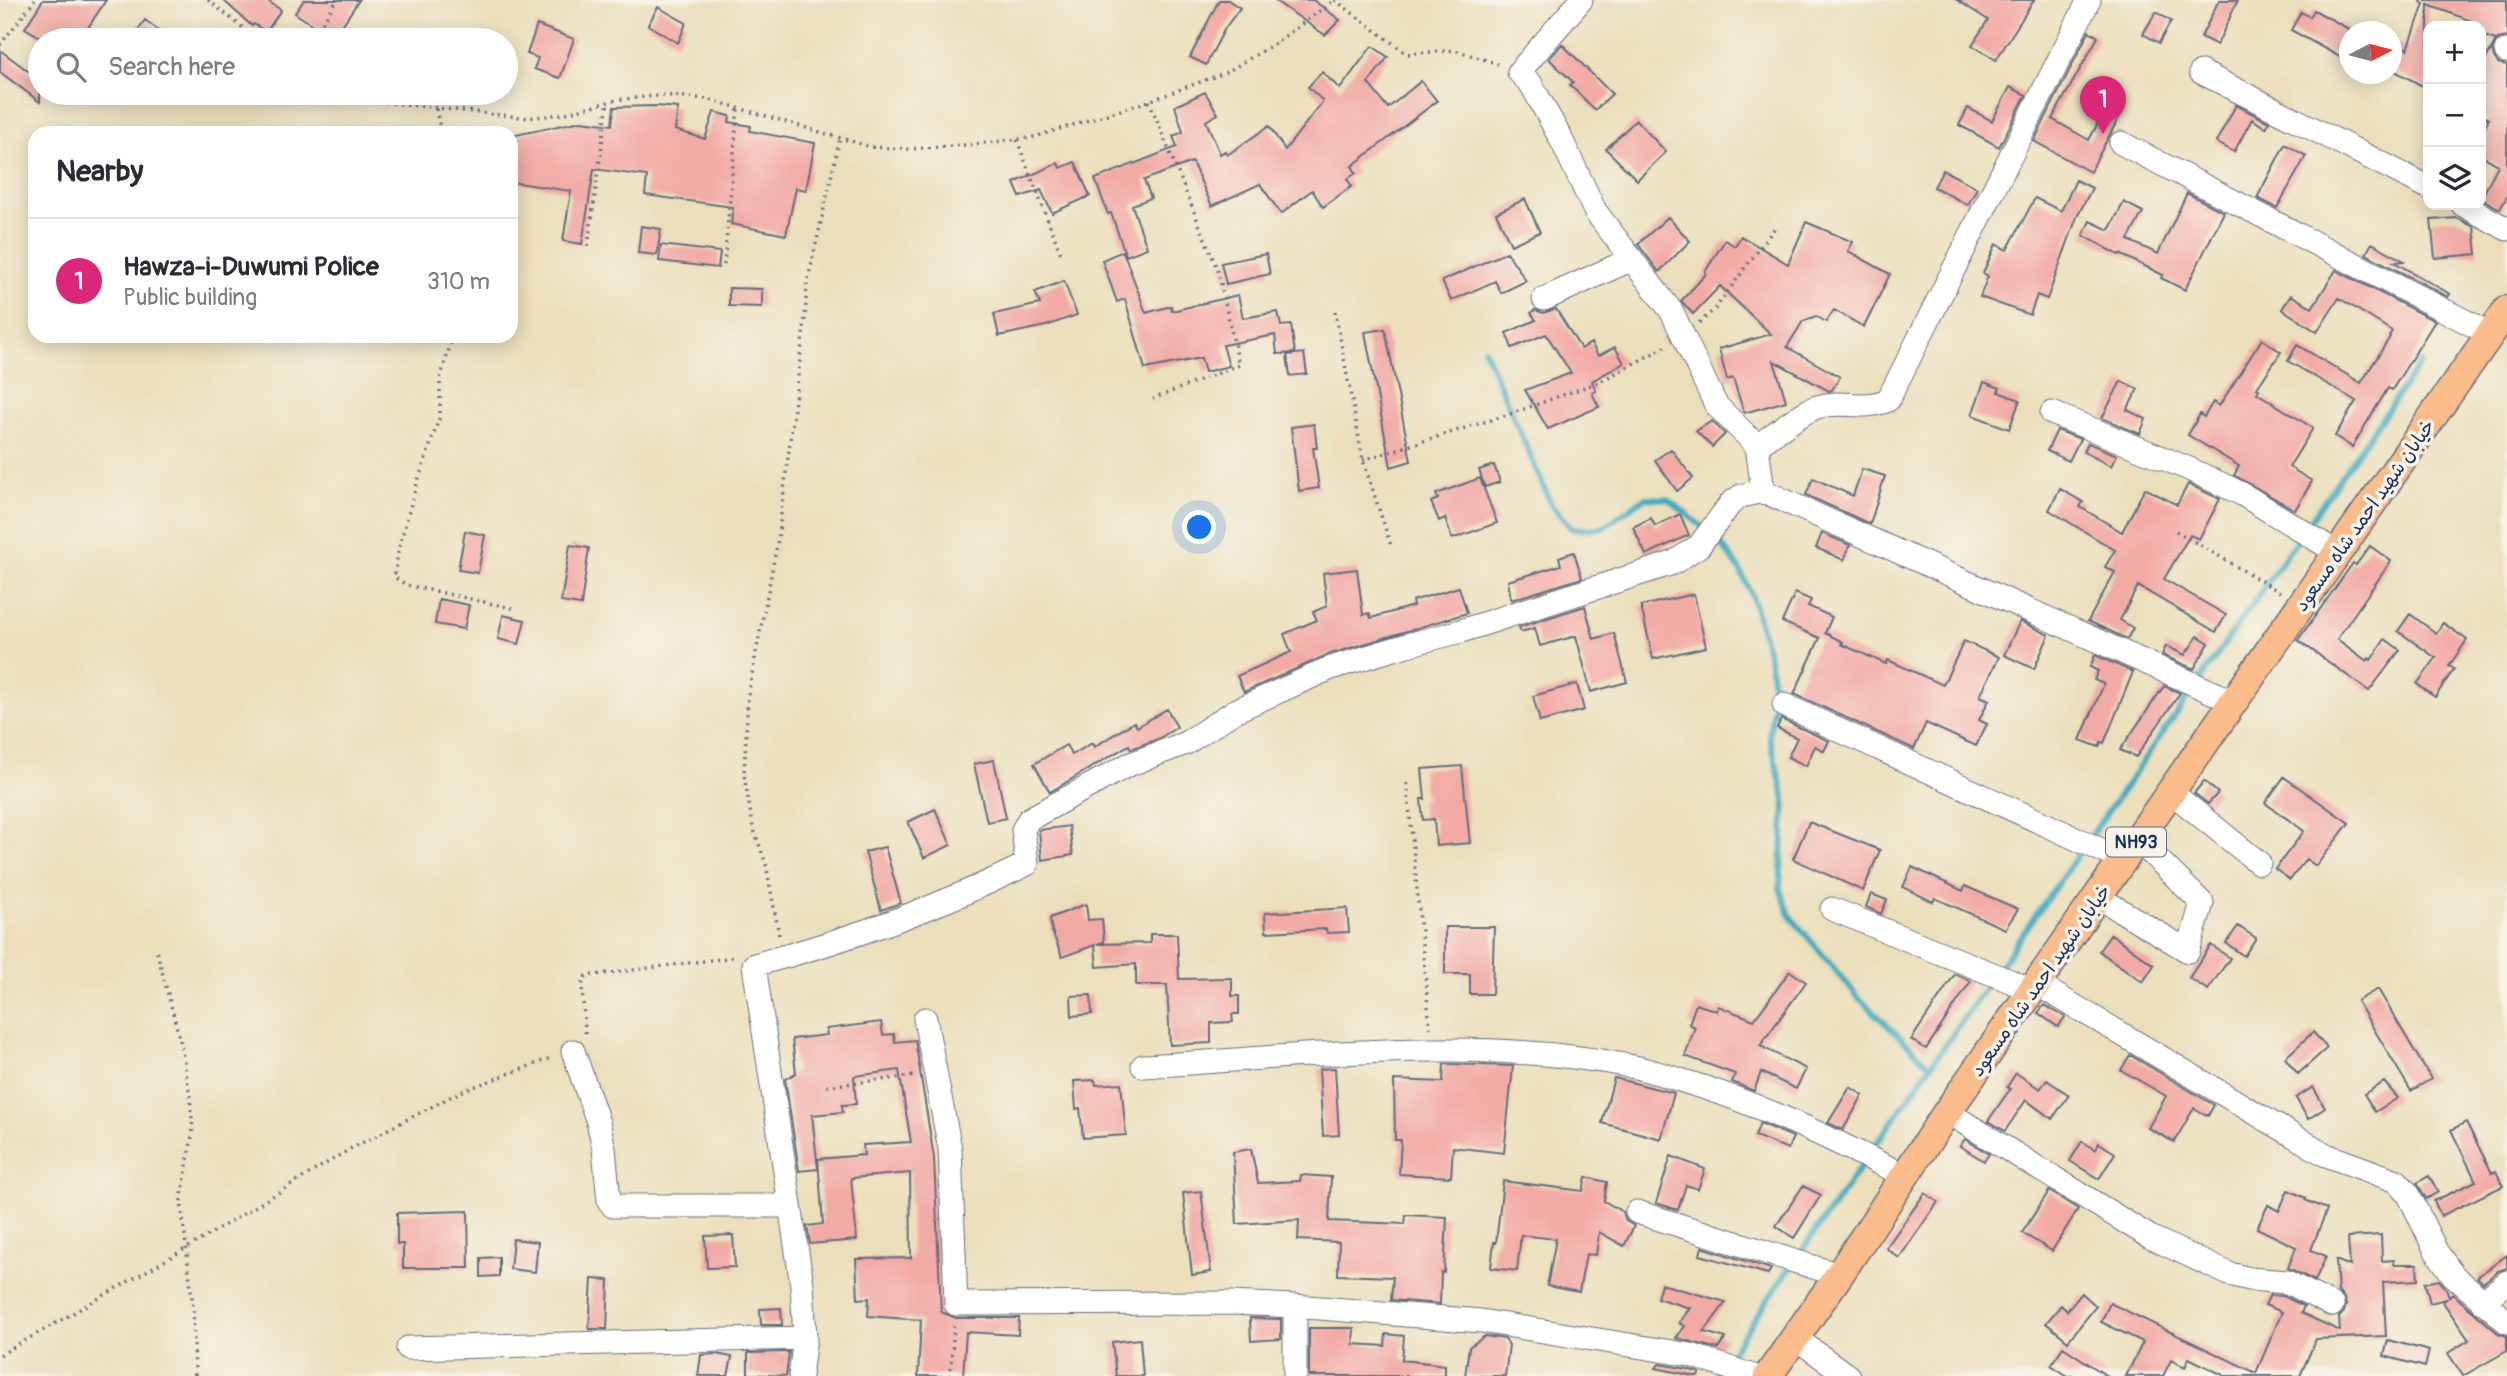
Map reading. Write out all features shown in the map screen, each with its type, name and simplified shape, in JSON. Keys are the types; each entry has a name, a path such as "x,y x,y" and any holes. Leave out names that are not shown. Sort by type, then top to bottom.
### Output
{"main road":[{"name":"خیابان شهید احمد شاه مسعود","path":"1768,1376 1947,1112 2507,310"}],"street":[{"path":"1581,0 1519,72 1531,84 1595,211 1672,312 1716,405 1757,446 1763,491"},
{"path":"1757,446 1815,407 1837,404 1874,406 1888,400 2089,0"},
{"path":"2201,72 2423,184"},
{"path":"2121,143 2490,334"},
{"path":"2472,210 2507,229"},
{"path":"1544,299 1632,259"},
{"path":"2052,413 2187,468 2242,494 2338,553"},
{"path":"800,1376 805,1338 803,1294 754,965 910,916 1027,864 1023,831 1029,819 1128,765 1186,743 1235,711 1331,668 1488,623 1673,563 1699,546 1731,503 1741,496 1763,491 2234,702"},
{"path":"1784,705 2131,850 2202,903 2188,951 2098,897"},
{"path":"2171,792 2259,863"},
{"path":"1832,909 2035,987 2326,1155 2396,1181 2409,1195 2436,1251 2453,1275 2507,1322"},
{"path":"925,1019 950,1149 956,1304 1231,1303 1481,1321 1691,1355 1753,1376"},
{"path":"1143,1066 1432,1050 1495,1049 1554,1053 1632,1066 1739,1099 1828,1137 1905,1176"},
{"path":"573,1051 598,1122 604,1148 609,1201 613,1206 790,1206"},
{"path":"1947,1112 2150,1237 2230,1274 2250,1279 2287,1282 2332,1305"},
{"path":"1637,1212 1839,1275"},
{"path":"2482,1302 2507,1282"},
{"path":"1295,1306 1295,1376"},
{"path":"1794,1337 1848,1376"},
{"path":"408,1348 805,1338"}],"path":[{"path":"0,45 35,0"},
{"path":"208,0 243,28"},
{"path":"319,28 337,0"},
{"path":"406,105 528,118 562,114 608,102 664,95 708,99 871,147 909,149 1017,140 1149,101 1227,72 1274,44 1335,0 1408,54 1455,50 1519,72"},
{"path":"1149,101 1218,271 1239,365 1153,399"},
{"path":"589,246 608,102"},
{"path":"724,265 738,107"},
{"path":"436,109 440,126"},
{"path":"783,958 766,864 753,827 744,775 748,695 778,539 807,284 840,138"},
{"path":"1017,140 1062,257"},
{"path":"1363,460 1510,414 1599,382 1684,336 1715,309 1776,226"},
{"path":"1335,311 1363,460 1391,546"},
{"path":"451,343 440,379 440,416 414,493 394,577 407,584 516,609"},
{"path":"2176,531 2260,578 2301,606"},
{"path":"1407,783 1432,1050"},
{"path":"156,953 180,1040 190,1095 193,1130 181,1201 193,1306 195,1376"},
{"path":"0,1355 188,1247 350,1149 448,1099 573,1051 585,1042 582,985 586,976 743,956 754,965"},
{"path":"827,1086 934,1073"},
{"path":"950,1376 956,1304"}],"building":[{"path":"43,0 106,0 88,28 25,28"},
{"path":"223,0 266,0 281,10 269,28 260,28 254,24 252,26"},
{"path":"304,0 359,0 340,28 317,28 295,13"},
{"path":"1219,0 1228,0 1240,8 1225,28 1206,65 1190,57"},
{"path":"1274,0 1313,0 1340,20 1325,35"},
{"path":"1957,0 2034,0 1996,60 1972,45 1988,20"},
{"path":"2219,0 2238,0 2217,45 2201,37"},
{"path":"2507,0 2507,37 2498,39 2492,50 2498,63 2507,65 2507,197 2500,209 2486,202 2486,189 2498,165 2486,158 2486,125 2489,119 2486,118 2486,59 2496,40 2486,37 2486,21 2472,21 2428,5 2428,21 2423,21 2423,86 2402,75 2402,45 2408,49 2424,4 2421,2"},
{"path":"658,7 686,23 678,43 648,25"},
{"path":"2314,10 2339,24 2339,56 2291,30 2301,12 2310,17"},
{"path":"2156,12 2171,21 2159,43 2143,34"},
{"path":"145,20 156,28 139,28"},
{"path":"537,25 574,39 560,78 534,69 538,58 527,54"},
{"path":"2089,31 2098,37 2052,119 2089,140 2110,101 2124,108 2090,172 2034,141"},
{"path":"1562,44 1612,94 1595,110 1570,85 1573,82 1549,59"},
{"path":"1372,46 1388,57 1368,83 1388,108 1421,81 1437,101 1352,166 1356,173 1347,179 1352,186 1323,207 1312,190 1281,214 1260,184 1212,206 1192,162 1144,180 1151,198 1132,205 1147,248 1126,256 1111,213 1108,214 1095,179 1177,147 1173,136 1183,132 1175,106 1205,92 1218,114 1206,121 1220,154 1225,151 1227,155 1269,126 1285,150 1323,101 1308,87 1322,72 1340,89"},
{"path":"0,50 28,71 28,93 0,72"},
{"path":"2010,87 2026,95 1999,147 1959,125 1968,108 1992,121"},
{"path":"2236,105 2269,122 2266,128 2252,119 2234,152 2216,142"},
{"path":"614,107 678,108 675,130 705,139 714,112 730,116 729,122 751,126 750,131 815,143 806,190 796,188 786,235 731,224 733,207 645,195 647,176 594,169 582,244 563,241 571,191 518,183 518,134 581,121 612,125"},
{"path":"1636,120 1666,152 1637,180 1606,149"},
{"path":"2285,144 2306,156 2277,208 2257,198"},
{"path":"1075,162 1090,196 1052,213 1041,190 1020,197 1014,183 1058,163 1060,168"},
{"path":"1943,170 1977,188 1968,205 1934,187"},
{"path":"2076,180 2092,188 2077,217 2047,299 2037,295 2030,315 1980,297 1988,276 1983,273 1996,244 2007,250 2035,198 2061,211"},
{"path":"2187,193 2224,212 2185,290 2161,278 2163,275 2083,235 2090,221 2109,230 2124,202 2143,212 2128,240 2158,254"},
{"path":"1525,199 1540,232 1511,245 1496,213"},
{"path":"1668,217 1690,241 1659,272 1638,244"},
{"path":"2457,218 2474,227 2477,254 2435,258 2431,220"},
{"path":"1806,222 1853,242 1848,251 1890,274 1864,327 1834,310 1826,322 1816,316 1803,321 1787,347 1840,377 1832,390 1829,391 1774,361 1786,401 1744,413 1733,378 1727,380 1719,349 1771,334 1720,286 1693,314 1681,301 1706,274 1725,240 1735,246 1741,236 1788,264"},
{"path":"641,226 661,229 657,255 638,253"},
{"path":"2372,243 2404,261 2394,262 2450,294 2448,297 2366,254"},
{"path":"661,245 720,252 718,268 659,261"},
{"path":"1123,251 1146,313 1171,306 1172,311 1238,295 1243,318 1278,312 1281,326 1291,325 1295,353 1277,354 1275,335 1223,345 1229,366 1205,372 1201,358 1145,369 1125,299 1117,302 1102,260"},
{"path":"1507,252 1526,281 1501,293 1495,281 1451,301 1442,281"},
{"path":"1266,254 1270,274 1226,284 1221,263"},
{"path":"2336,270 2435,321 2392,390 2388,388 2352,447 2335,436 2356,401 2288,361 2297,345 2361,383 2392,331 2339,298 2317,332 2282,309 2291,295 2312,308"},
{"path":"1064,281 1077,315 1046,326 999,336 994,314 1040,304 1035,292"},
{"path":"729,288 762,289 762,307 729,306"},
{"path":"1556,309 1581,349 1591,343 1598,356 1615,347 1624,363 1592,381 1596,391 1592,393 1599,407 1548,429 1525,390 1571,373 1546,334 1512,348 1506,333 1536,320 1531,313 1535,310 1543,313"},
{"path":"1385,329 1411,461 1391,467 1365,332"},
{"path":"2262,339 2281,352 2257,388 2257,393 2313,428 2289,467 2312,481 2295,510 2234,475 2239,466 2188,435 2200,414 2204,417 2213,402 2219,406"},
{"path":"1304,353 1307,374 1290,376 1287,355"},
{"path":"2121,381 2138,389 2127,410 2146,419 2140,434 2102,418"},
{"path":"1984,382 2000,388 1998,392 2020,400 2009,429 1972,415"},
{"path":"1712,421 1725,434 1712,447 1696,431"},
{"path":"1314,424 1317,448 1313,448 1319,488 1299,491 1291,427"},
{"path":"2057,430 2080,439 2069,461 2047,451"},
{"path":"2088,443 2117,455 2111,466 2084,452"},
{"path":"1671,449 1693,478 1677,491 1655,460"},
{"path":"1494,465 1500,482 1485,487 1479,470"},
{"path":"1862,469 1885,476 1870,524 1806,495 1813,478 1853,496"},
{"path":"1480,478 1497,523 1452,539 1445,518 1439,521 1431,502 1438,499 1436,494"},
{"path":"2188,484 2220,499 2199,539 2190,535 2164,579 2226,615 2216,632 2138,586 2120,620 2133,628 2127,639 2088,621 2115,572 2105,567 2115,550 2049,510 2060,489 2083,502 2080,507 2122,532 2145,488 2177,505"},
{"path":"1680,514 1689,535 1646,555 1633,527 1651,518 1655,526"},
{"path":"465,531 485,535 478,573 458,570"},
{"path":"1822,533 1850,545 1844,560 1816,548"},
{"path":"570,545 589,548 581,605 561,602"},
{"path":"2370,546 2391,561 2337,639 2367,661 2369,658 2371,660 2385,639 2400,650 2369,691 2298,640 2353,563 2356,565"},
{"path":"1574,552 1582,578 1511,600 1508,581 1561,565 1559,557"},
{"path":"1357,569 1363,615 1369,613 1371,618 1413,606 1412,601 1459,587 1467,613 1327,655 1244,692 1237,676 1291,652 1284,634 1317,620 1313,612 1327,606 1323,573"},
{"path":"1795,593 1811,600 1808,606 1832,617 1825,633 1843,642 1841,644 1886,664 1888,660 1943,685 1964,641 1999,657 1980,696 1989,700 1979,720 1987,724 1976,746 1926,723 1914,749 1794,694 1820,638 1782,622"},
{"path":"1694,594 1706,647 1653,659 1641,606"},
{"path":"439,599 469,605 464,629 435,624"},
{"path":"1585,606 1594,639 1614,633 1627,682 1591,692 1576,636 1540,646 1535,628 1521,632 1519,627"},
{"path":"2410,614 2436,633 2443,623 2467,640 2449,666 2454,669 2435,697 2417,684 2436,658 2398,631"},
{"path":"503,615 525,620 519,644 498,639"},
{"path":"2020,621 2049,635 2034,669 2004,655"},
{"path":"2198,636 2209,643 2194,669 2162,655 2166,646 2185,655"},
{"path":"2095,655 2133,672 2104,743 2101,742 2099,747 2080,740 2104,684 2094,680 2098,671 2090,667"},
{"path":"1577,684 1584,710 1540,722 1533,696"},
{"path":"2164,686 2180,693 2136,757 2120,750"},
{"path":"1167,709 1177,727 1158,739 1131,749 1129,745 1050,792 1034,764 1066,745 1072,755 1092,743 1094,747 1134,722 1137,727"},
{"path":"1781,719 1829,741 1824,751 1815,746 1806,766 1788,757 1797,738 1777,728"},
{"path":"994,760 1006,818 987,822 974,764"},
{"path":"1462,766 1470,843 1436,846 1434,819 1423,820 1421,799 1425,799 1422,769"},
{"path":"2284,777 2349,823 2316,866 2306,859 2290,880 2275,869 2304,831 2265,803"},
{"path":"2204,781 2218,793 2208,804 2194,793"},
{"path":"935,809 951,845 924,858 908,822"},
{"path":"1809,822 1880,850 1863,891 1793,859"},
{"path":"1069,826 1073,855 1042,860 1039,830"},
{"path":"885,847 901,903 881,910 865,852"},
{"path":"1912,867 1963,891 1965,886 2018,909 2005,929 1935,898 1933,902 1903,887"},
{"path":"1871,894 1887,900 1881,914 1866,907"},
{"path":"1086,904 1088,920 1102,919 1104,942 1097,944 1150,943 1150,934 1177,934 1179,979 1232,978 1232,996 1239,996 1239,1014 1232,1014 1233,1022 1211,1023 1211,1043 1170,1045 1167,985 1136,985 1136,964 1097,967 1095,945 1062,957 1050,918"},
{"path":"1347,908 1349,932 1327,933 1326,929 1266,932 1265,913"},
{"path":"2238,926 2256,938 2244,956 2226,943"},
{"path":"1445,927 1494,927 1492,994 1470,994 1470,974 1445,974"},
{"path":"2111,934 2154,965 2143,982 2099,951"},
{"path":"2211,945 2230,958 2208,990 2189,978"},
{"path":"1790,971 1806,982 1760,1046 1806,1069 1796,1089 1761,1072 1754,1091 1732,1082 1735,1074 1685,1056 1695,1027 1689,1024 1696,1004 1717,1011 1718,1006 1754,1020"},
{"path":"1955,974 1971,981 1926,1049 1911,1040"},
{"path":"2378,989 2431,1079 2411,1091 2357,1001"},
{"path":"1091,995 1092,1014 1072,1016 1071,996"},
{"path":"2044,1005 2065,1017 2058,1027 2038,1013"},
{"path":"881,1022 883,1035 894,1034 895,1042 915,1040 934,1158 941,1312 956,1318 1019,1318 1018,1335 966,1332 963,1376 918,1376 921,1320 868,1316 869,1298 858,1299 856,1259 911,1258 910,1173 851,1178 857,1240 810,1244 807,1226 823,1224 818,1159 864,1155 863,1145 911,1142 899,1070 854,1076 856,1104 842,1105 843,1112 812,1115 818,1169 799,1171 785,1079 796,1073 792,1039 827,1035 826,1029"},
{"path":"2313,1032 2327,1048 2298,1074 2285,1058"},
{"path":"2130,1055 2214,1105 2208,1116 2194,1108 2174,1142 2148,1128 2166,1096 2121,1070"},
{"path":"1444,1064 1513,1066 1504,1153 1453,1147 1451,1177 1399,1174 1401,1140 1395,1140 1394,1080 1443,1082"},
{"path":"1335,1068 1339,1135 1323,1136 1319,1069"},
{"path":"2016,1073 2040,1089 2047,1080 2069,1095 2052,1119 2026,1100 2005,1131 1988,1121 2010,1089 2007,1087"},
{"path":"1614,1078 1674,1093 1661,1139 1602,1123"},
{"path":"1095,1080 1096,1085 1121,1083 1126,1135 1083,1138 1080,1108 1076,1109 1074,1081"},
{"path":"2384,1082 2398,1098 2375,1112 2364,1094"},
{"path":"1850,1087 1863,1095 1843,1130 1828,1123"},
{"path":"2313,1087 2325,1108 2308,1119 2296,1098"},
{"path":"2466,1122 2492,1173 2496,1171 2503,1186 2441,1216 2434,1201 2476,1181 2451,1130"},
{"path":"1760,1123 1793,1137 1788,1149 1755,1136"},
{"path":"1965,1139 1989,1154 1984,1161 1960,1146"},
{"path":"2082,1141 2095,1150 2099,1143 2115,1153 2099,1179 2070,1161"},
{"path":"1251,1149 1258,1183 1300,1181 1301,1175 1331,1177 1329,1221 1405,1224 1406,1215 1447,1217 1440,1304 1391,1300 1393,1277 1338,1275 1339,1242 1298,1240 1299,1220 1237,1224 1233,1152"},
{"path":"1671,1156 1705,1169 1698,1189 1686,1185 1678,1210 1656,1203"},
{"path":"2429,1176 2438,1192 2426,1199 2417,1183"},
{"path":"1586,1177 1607,1182 1604,1201 1623,1212 1626,1221 1634,1226 1624,1246 1599,1232 1596,1255 1586,1254 1579,1292 1547,1286 1556,1239 1521,1235 1517,1271 1491,1268 1503,1181 1583,1191"},
{"path":"1803,1186 1821,1195 1794,1238 1776,1226"},
{"path":"2288,1190 2327,1209 2311,1250 2326,1256 2315,1281 2288,1268 2296,1247 2257,1228 2268,1205 2279,1211"},
{"path":"1201,1191 1211,1272 1192,1275 1183,1193"},
{"path":"2049,1191 2078,1209 2052,1251 2022,1233"},
{"path":"1925,1193 1938,1202 1899,1258 1886,1248"},
{"path":"468,1211 469,1268 403,1268 403,1244 397,1244 397,1213"},
{"path":"733,1235 735,1267 707,1268 705,1236"},
{"path":"2381,1235 2382,1261 2417,1264 2418,1280 2383,1282 2386,1336 2316,1339 2300,1376 2225,1376 2189,1358 2185,1367 2171,1360 2163,1376 2126,1376 2143,1342 2101,1322 2110,1303 2256,1373 2282,1312 2265,1305 2270,1295 2283,1296 2304,1306 2301,1313 2340,1331 2339,1317 2346,1305 2338,1292 2336,1260 2350,1266 2348,1237"},
{"path":"513,1239 538,1242 535,1272 510,1269"},
{"path":"1702,1247 1771,1269 1768,1274 1700,1255"},
{"path":"2507,1255 2507,1268 2498,1271 2483,1283 2477,1277"},
{"path":"499,1257 499,1276 481,1277 481,1258"},
{"path":"592,1279 609,1280 607,1329 589,1329"},
{"path":"2439,1280 2449,1297 2453,1294 2498,1333 2507,1336 2507,1351 2463,1376 2448,1353 2469,1340 2443,1302 2446,1299 2430,1303 2425,1283"},
{"path":"1661,1284 1726,1302 1704,1332 1726,1338 1718,1349 1676,1338 1685,1326 1679,1323 1690,1308 1657,1298"},
{"path":"2082,1293 2096,1306 2068,1341 2046,1323 2061,1305 2067,1311"},
{"path":"781,1308 782,1325 761,1325 760,1309"},
{"path":"1250,1318 1281,1319 1281,1339 1251,1341"},
{"path":"1309,1328 1354,1328 1353,1344 1385,1346 1386,1334 1404,1336 1402,1360 1445,1365 1445,1376 1309,1376"},
{"path":"1485,1336 1505,1339 1509,1345 1505,1376 1465,1376 1469,1347"},
{"path":"1140,1339 1143,1376 1116,1376 1112,1342"},
{"path":"2388,1340 2429,1351 2425,1367 2384,1356"},
{"path":"2063,1347 2107,1376 2068,1376 2051,1365"},
{"path":"789,1352 786,1376 748,1374 748,1353"},
{"path":"701,1355 732,1357 728,1376 698,1376"},
{"path":"1659,1364 1700,1373 1694,1376 1656,1368"}],"waterway":[{"path":"1484,349 1552,506 1572,529 1602,528 1645,498 1668,499 1705,529"},
{"path":"2306,527 2421,362"},
{"path":"1714,535 1739,568 1752,596 1769,657 1775,699 1769,735 1785,800 1780,889 1790,916 1858,997 1930,1066"},
{"path":"1870,1153 2300,536"},
{"path":"1798,1256 1864,1162"},
{"path":"1715,1376 1792,1265"}],"place":[{"name":"Hawza-i-Duwumi Police","path":"2103,134"}]}
